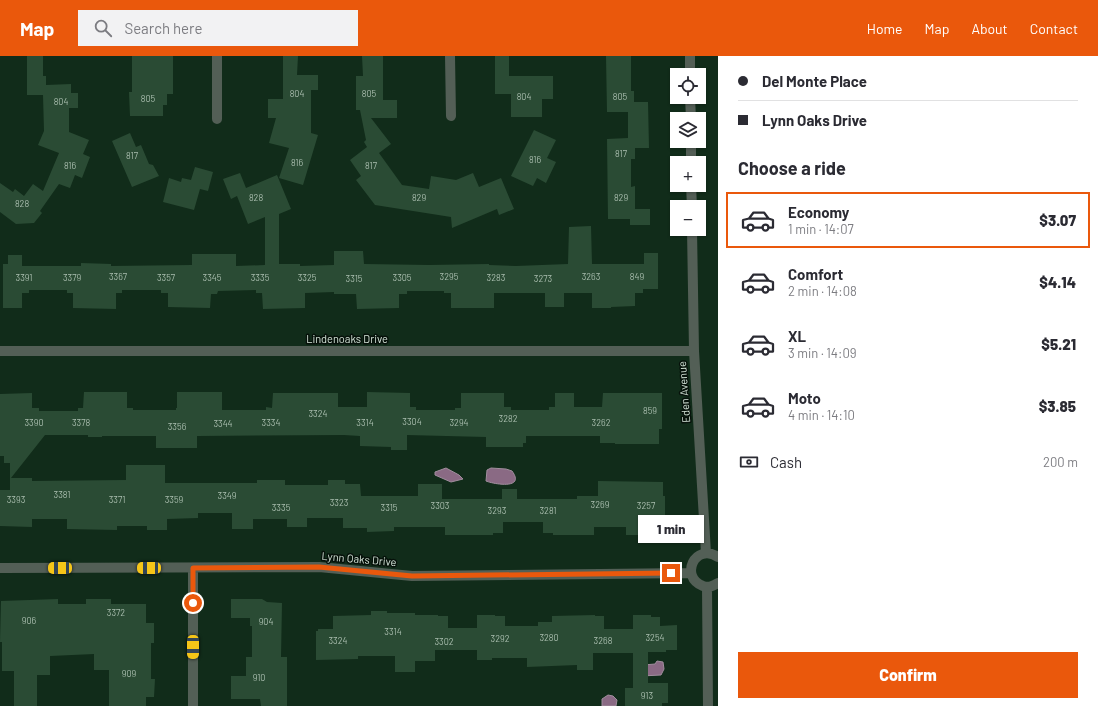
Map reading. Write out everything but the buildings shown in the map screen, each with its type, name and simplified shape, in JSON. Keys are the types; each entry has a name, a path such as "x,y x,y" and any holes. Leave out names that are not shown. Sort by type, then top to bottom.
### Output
{"street":[{"path":"217,56 217,118"},
{"path":"450,56 450,116"},
{"path":"690,56 690,68"},
{"name":"Eden Avenue","path":"692,236 694,351 706,553"},
{"name":"Lindenoaks Drive","path":"0,351 694,351"},
{"path":"718,557 712,554 701,554 693,562 691,573 697,583 707,587 718,583"},
{"name":"Lynn Oaks Drive","path":"0,568 319,567 412,576 691,573"},
{"path":"193,568 193,706"},
{"path":"707,587 708,706"}],"shaded area":[{"path":"446,468 463,479 451,482 435,475 435,472"},
{"path":"491,468 512,471 515,481 512,483 501,484 486,481 487,470"},
{"path":"657,661 663,662 664,669 661,675 641,676 643,665 655,664"},
{"path":"608,695 613,696 617,700 616,706 602,706 602,699"}],"route":[{"path":"193,603 193,568 319,567 412,576 671,573"}]}
